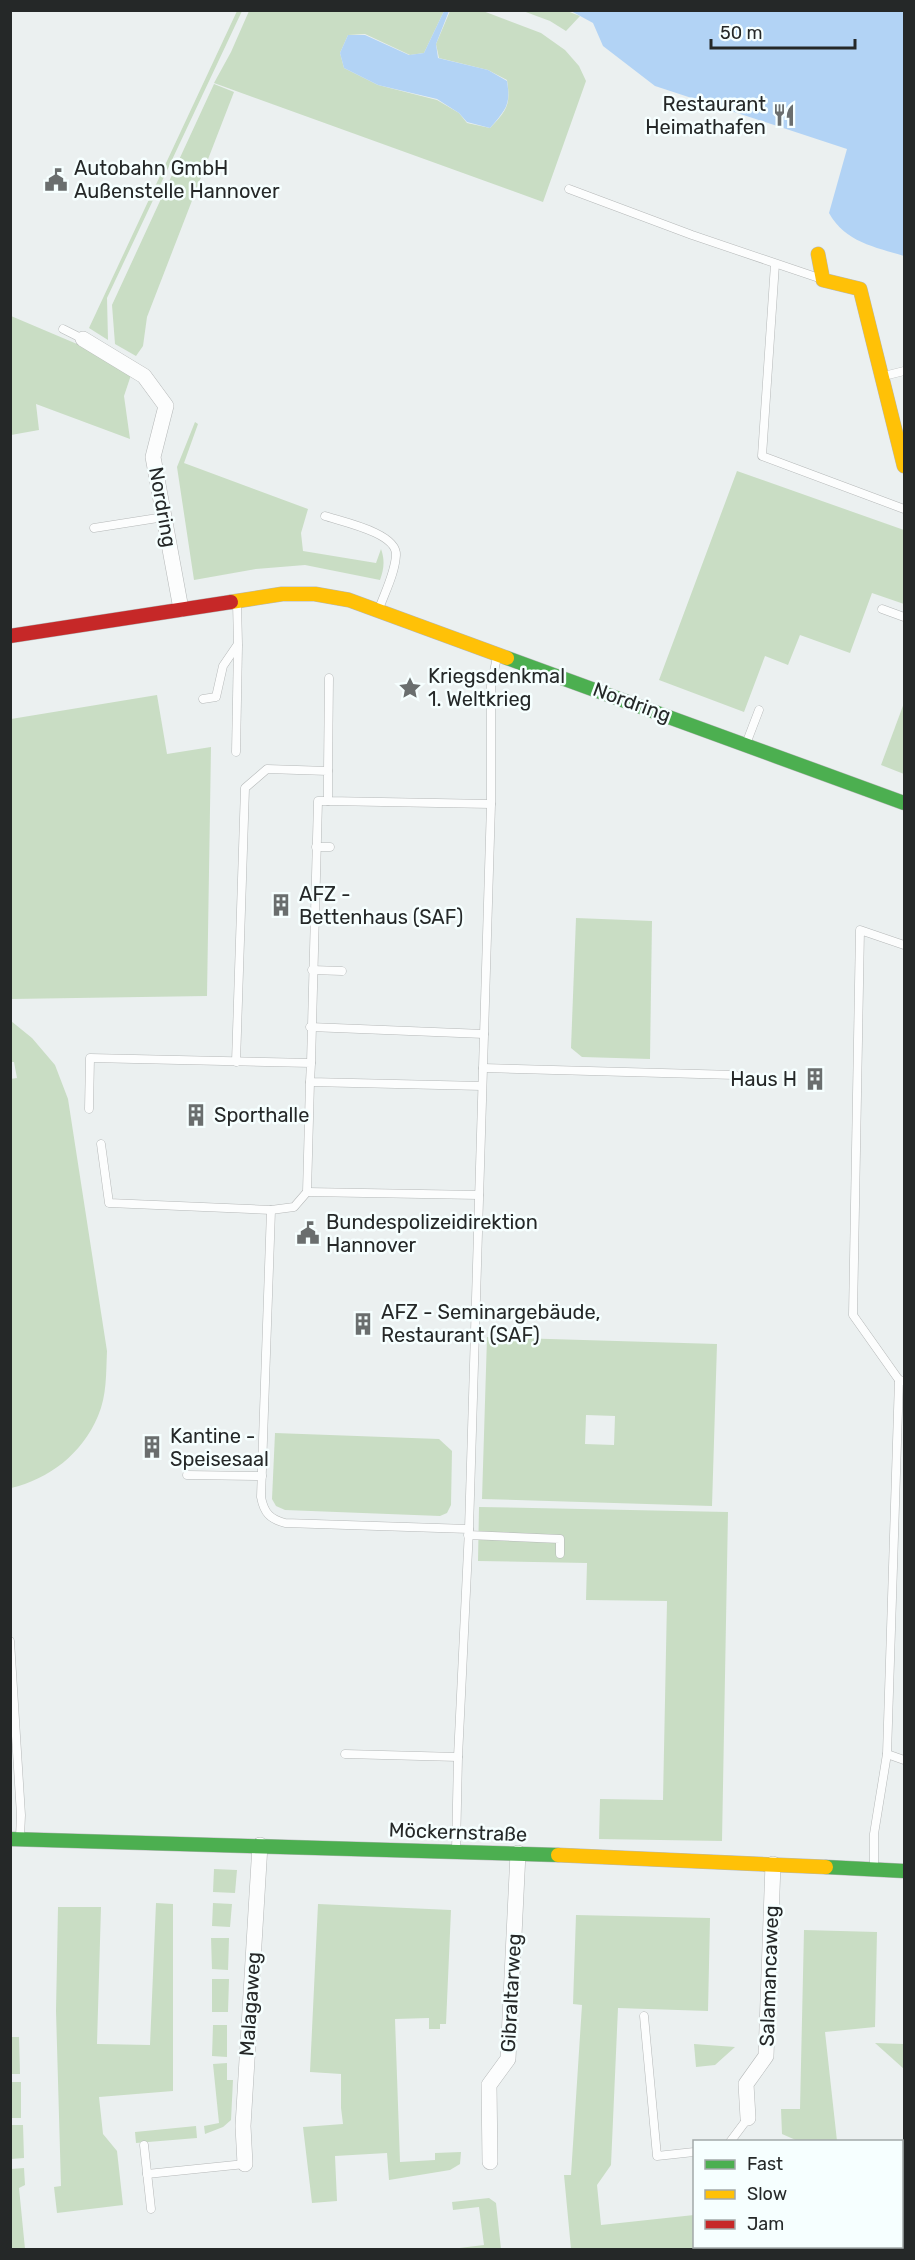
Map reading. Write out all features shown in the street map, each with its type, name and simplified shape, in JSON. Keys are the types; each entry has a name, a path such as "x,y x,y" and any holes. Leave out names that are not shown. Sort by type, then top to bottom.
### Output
{"street":[{"path":"818,254 824,280 860,289 904,466"},
{"name":"Nordring","path":"83,339 144,376 166,406 153,457 181,609"},
{"name":"Nordring","path":"10,636 282,594 315,594 349,600 498,652 904,803"},
{"name":"Möckernstraße","path":"15,1839 518,1853 904,1871"},
{"name":"Malagaweg","path":"245,2164 243,2126 260,1845"},
{"name":"Gibraltarweg","path":"490,2162 489,2085 508,2059 518,1853"},
{"name":"Salamancaweg","path":"748,2118 746,2084 766,2056 773,1864"}],"lane":[{"path":"569,189 824,280"},
{"path":"775,264 762,456 904,509"},
{"path":"63,328 83,339"},
{"path":"882,376 904,371"},
{"path":"325,516 384,536 393,544 396,554 390,580 379,609"},
{"path":"94,528 164,517"},
{"path":"236,752 237,601"},
{"path":"882,609 904,617"},
{"path":"203,699 216,697 223,666 238,644"},
{"path":"456,1851 491,804 491,686 498,652"},
{"path":"328,801 329,678"},
{"path":"746,744 759,710"},
{"path":"236,1062 245,788 267,770 328,771"},
{"path":"101,1144 109,1203 271,1210 294,1208 307,1192 318,801 491,804"},
{"path":"461,803 461,813"},
{"path":"316,847 330,847"},
{"path":"874,1869 874,1834 887,1754 902,1380 853,1315 860,930 904,945"},
{"path":"312,970 342,971"},
{"path":"310,1027 484,1034"},
{"path":"89,1109 90,1059 310,1063"},
{"path":"483,1068 735,1074"},
{"path":"310,1082 482,1086"},
{"path":"307,1192 479,1195"},
{"path":"271,1210 261,1497 264,1510 273,1520 285,1523 560,1539 560,1554"},
{"path":"187,1475 262,1476"},
{"path":"10,1641 21,1815 15,1839"},
{"path":"345,1754 458,1757"},
{"path":"887,1754 904,1760"},
{"path":"644,2016 657,2156 693,2152"},
{"path":"732,2140 748,2118"},
{"path":"144,2145 151,2210"},
{"path":"147,2174 245,2164"}],"green space":[{"path":"237,11 242,11 107,298 108,340 89,328"},
{"path":"249,11 444,11 424,53 410,55 365,34 348,35 340,53 344,68 378,85 437,100 459,113 467,123 490,128 506,107 507,80 488,70 439,58 436,44 450,11 483,11 541,33 565,50 579,66 586,81 543,202 214,83"},
{"path":"523,11 567,11 580,16 566,31 550,21"},
{"path":"214,84 234,92 147,317 143,346 136,356 115,344 112,305"},
{"path":"11,316 77,344 131,375 124,396 130,439 36,404 39,430 11,435"},
{"path":"195,422 198,424 184,463 308,509 301,533 303,551 376,563 381,549 384,564 380,580 305,565 256,569 194,580 177,467"},
{"path":"737,471 904,530 904,604 872,593 850,653 800,635 788,665 765,656 744,712 659,680"},
{"path":"157,695 167,754 211,747 207,996 11,999 11,719"},
{"path":"904,703 904,774 881,765"},
{"path":"576,918 652,921 650,1059 582,1057 571,1048"},
{"path":"11,1021 32,1038 55,1065 68,1099 107,1351 103,1400 98,1416 83,1442 63,1463 51,1471 11,1488 10,1079 17,1078 14,1062 11,1062"},
{"path":"487,1337 717,1344 712,1506 482,1499","holes":["586,1415 615,1416 614,1445 585,1444"]},
{"path":"275,1433 439,1439 452,1451 451,1505 447,1513 440,1516 285,1510 276,1506 272,1499"},
{"path":"479,1507 728,1512 722,1841 599,1839 600,1799 663,1800 667,1601 586,1600 587,1563 478,1561"},
{"path":"214,1869 237,1870 235,1893 213,1892"},
{"path":"156,1903 173,1904 173,2091 99,2097 103,2134 117,2151 123,2205 57,2213 54,2187 61,2186 56,2011 58,1907 101,1907 97,2044 150,2045"},
{"path":"213,1903 232,1904 230,1927 212,1926"},
{"path":"318,1904 451,1910 446,2024 440,2024 440,2029 429,2029 429,2018 395,2019 400,2162 435,2160 435,2153 461,2152 460,2164 450,2170 389,2180 387,2153 335,2156 337,2201 312,2203 303,2127 343,2124 341,2074 310,2072"},
{"path":"576,1915 710,1918 708,2011 618,2008 611,2165 597,2185 601,2225 693,2215 693,2248 784,2249 571,2249 564,2175 571,2175 582,2005 573,2004"},
{"path":"804,1930 877,1932 875,2027 825,2032 837,2140 796,2140 782,2134 781,2109 800,2109"},
{"path":"211,1938 229,1938 228,1970 212,1969"},
{"path":"212,1979 229,1979 228,2012 212,2012"},
{"path":"213,2025 227,2025 227,2057 212,2056"},
{"path":"11,2037 19,2037 20,2074 11,2074"},
{"path":"875,2043 904,2044 904,2069"},
{"path":"694,2044 735,2047 715,2065 696,2067"},
{"path":"227,2063 227,2080 233,2080 231,2120 223,2127 205,2134 204,2126 219,2123 213,2064"},
{"path":"11,2082 21,2082 21,2118 11,2118"},
{"path":"11,2125 23,2125 24,2158 11,2159"},
{"path":"196,2126 197,2138 136,2143 135,2132"},
{"path":"24,2168 25,2185 19,2188 25,2249 11,2249 11,2169"},
{"path":"489,2198 496,2203 501,2249 451,2249 484,2245 479,2207 453,2210 452,2202"},
{"path":"904,2222 904,2249 845,2249 903,2248"}],"water":[{"path":"444,11 449,11 436,44 438,58 488,70 507,81 508,101 490,128 467,122 459,113 437,99 378,85 344,68 340,53 348,35 365,35 409,55 424,53"},
{"path":"571,11 904,11 904,256 852,237 843,231 829,213 847,149 655,86 603,46 593,23"}],"traffic: fast":[{"path":"507,658 904,803"},
{"path":"10,1839 558,1855"},
{"path":"826,1867 904,1871"}],"traffic: slow":[{"path":"818,254 823,280 860,289 904,466"},
{"path":"231,602 282,594 315,594 349,600 507,658"},
{"path":"558,1855 826,1867"}],"traffic: jam":[{"path":"10,636 231,602"}],"place":[{"name":"Restaurant Heimathafen","path":"784,115"},
{"name":"Autobahn GmbH Außenstelle Hannover","path":"56,180"},
{"name":"Kriegsdenkmal 1. Weltkrieg","path":"410,688"},
{"name":"AFZ - Bettenhaus (SAF)","path":"281,905"},
{"name":"Haus H","path":"815,1079"},
{"name":"Sporthalle","path":"196,1115"},
{"name":"Bundespolizeidirektion Hannover","path":"308,1233"},
{"name":"AFZ - Seminargebäude, Restaurant (SAF)","path":"363,1324"},
{"name":"Kantine - Speisesaal","path":"152,1447"}]}
